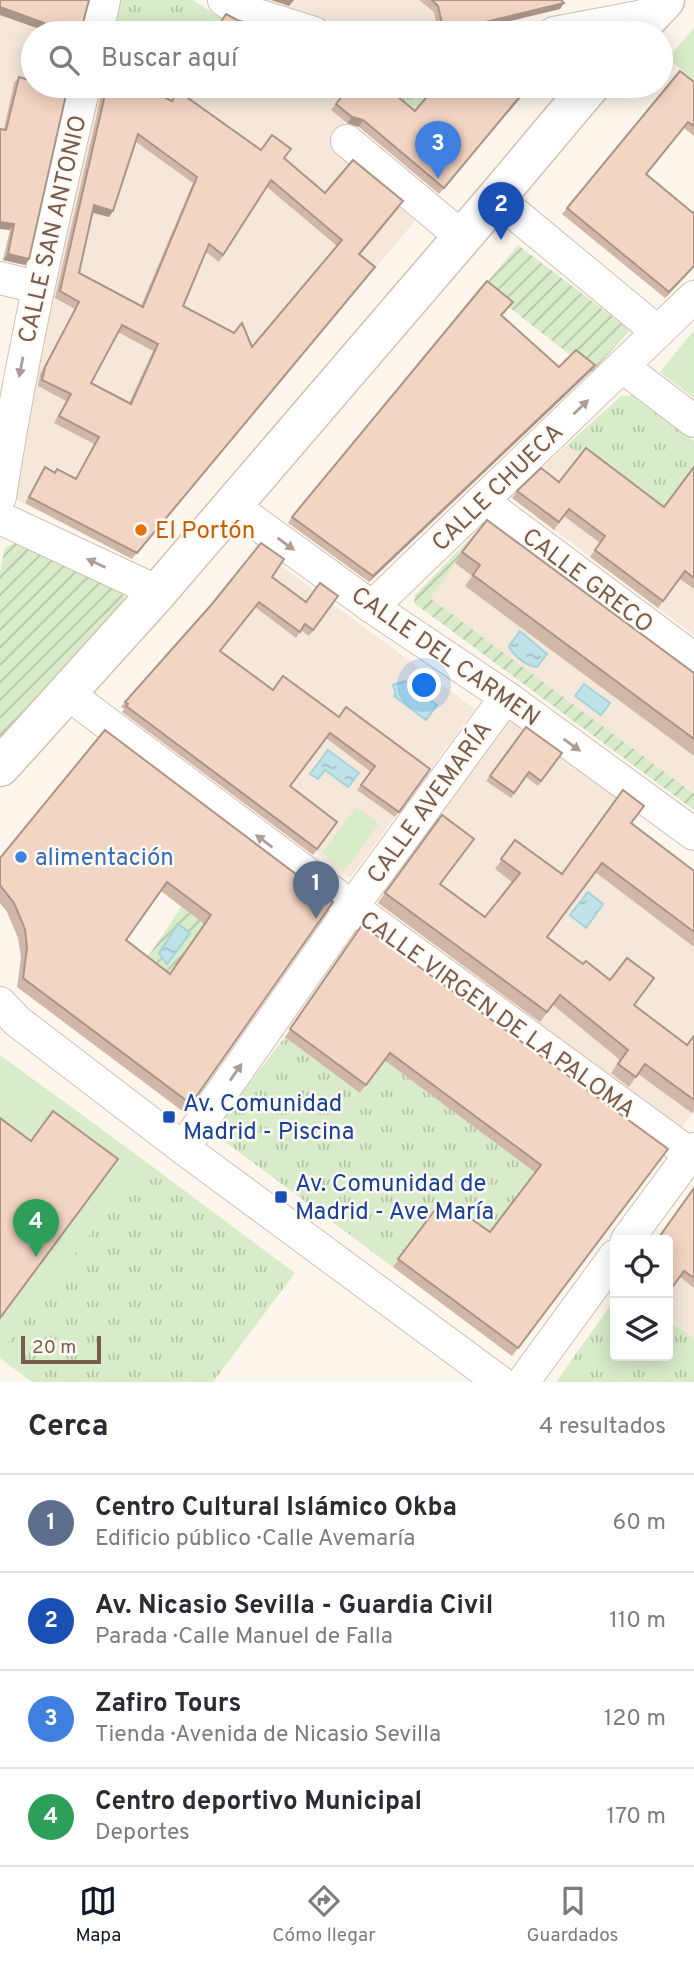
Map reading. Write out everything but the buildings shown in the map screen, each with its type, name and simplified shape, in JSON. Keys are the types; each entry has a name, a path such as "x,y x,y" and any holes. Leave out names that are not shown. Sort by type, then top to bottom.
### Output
{"main road":[{"path":"0,767 158,592 580,98"}],"street":[{"path":"100,21 104,0"},
{"path":"224,0 238,9 276,21"},
{"path":"621,21 649,16"},
{"name":"CALLE SAN ANTONIO","path":"0,497 16,391 37,287 81,98"},
{"path":"347,141 462,237"},
{"path":"496,198 657,332"},
{"path":"0,278 37,287"},
{"name":"CALLE CHUECA","path":"372,607 694,298"},
{"path":"623,367 694,421"},
{"name":"CALLE GRECO","path":"482,501 694,659"},
{"name":"CALLE DEL CARMEN","path":"230,505 372,607 506,696 694,834"},
{"path":"0,518 158,592"},
{"name":"CALLE VIRGEN DE LA PALOMA","path":"68,694 352,907 693,1154"},
{"name":"CALLE AVEMARÍA","path":"183,1149 352,907 506,696"},
{"path":"6,1013 183,1149 500,1382"},
{"path":"631,1235 693,1154"},
{"path":"523,1382 610,1263"}],"shaded area":[{"path":"0,0 52,21 21,21 21,98 32,98 18,231 0,229"},
{"path":"250,0 549,0 492,21 317,21"},
{"path":"95,98 148,98 167,107 173,98 368,98 330,146 415,221 258,408 136,389 232,440 132,559 11,497 28,381"},
{"path":"567,445 659,515 694,468 694,635 511,497"},
{"path":"484,524 694,680 694,794 429,598"},
{"path":"257,548 475,709 350,878 191,759 186,635"},
{"path":"508,718 639,814 629,826 694,876 694,1111 680,1130 377,902"},
{"path":"694,1188 694,1339 673,1323 673,1235 661,1235"}],"green space":[{"path":"117,0 193,0 222,19 221,21 113,21"},
{"path":"694,28 694,81 673,62 673,52"},
{"path":"388,98 447,98 483,142 465,163"},
{"path":"518,245 630,330 592,372 483,287"},
{"path":"694,330 694,398 660,372"},
{"path":"632,395 694,441 694,468 659,515 567,445 621,396"},
{"path":"484,524 430,598 694,794 694,810 414,603 415,595"},
{"path":"15,543 122,593 125,602 0,745 0,572 5,547"},
{"path":"356,807 379,824 345,870 322,853"},
{"path":"181,907 204,924 164,984 141,967"},
{"path":"285,1037 384,1060 609,1227 512,1356 212,1132"},
{"path":"0,1055 145,1161 0,1353"},
{"path":"145,1161 295,1273 213,1382 32,1382 0,1358 0,1353"},
{"path":"610,1306 610,1361 673,1361 673,1323 694,1339 694,1382 556,1382"}],"water":[{"path":"520,631 547,654 537,667 521,660 509,646"},
{"path":"405,681 437,705 426,720 394,696 396,694 393,685"},
{"path":"584,684 610,703 601,715 575,696"},
{"path":"328,750 359,773 348,787 325,770 318,779 310,774"},
{"path":"588,892 603,904 586,928 570,915"},
{"path":"178,924 190,933 167,964 159,953"}],"place":[{"name":"Zafiro Tours","path":"438,179"},
{"name":"Av. Nicasio Sevilla - Guardia Civil","path":"501,240"},
{"name":"El Portón","path":"141,530"},
{"name":"alimentación","path":"21,857"},
{"name":"Centro Cultural Islámico Okba","path":"316,919"},
{"name":"Av. Comunidad Madrid - Piscina","path":"169,1117"},
{"name":"Av. Comunidad de Madrid - Ave María","path":"281,1197"},
{"name":"Centro deportivo Municipal","path":"36,1257"}]}
